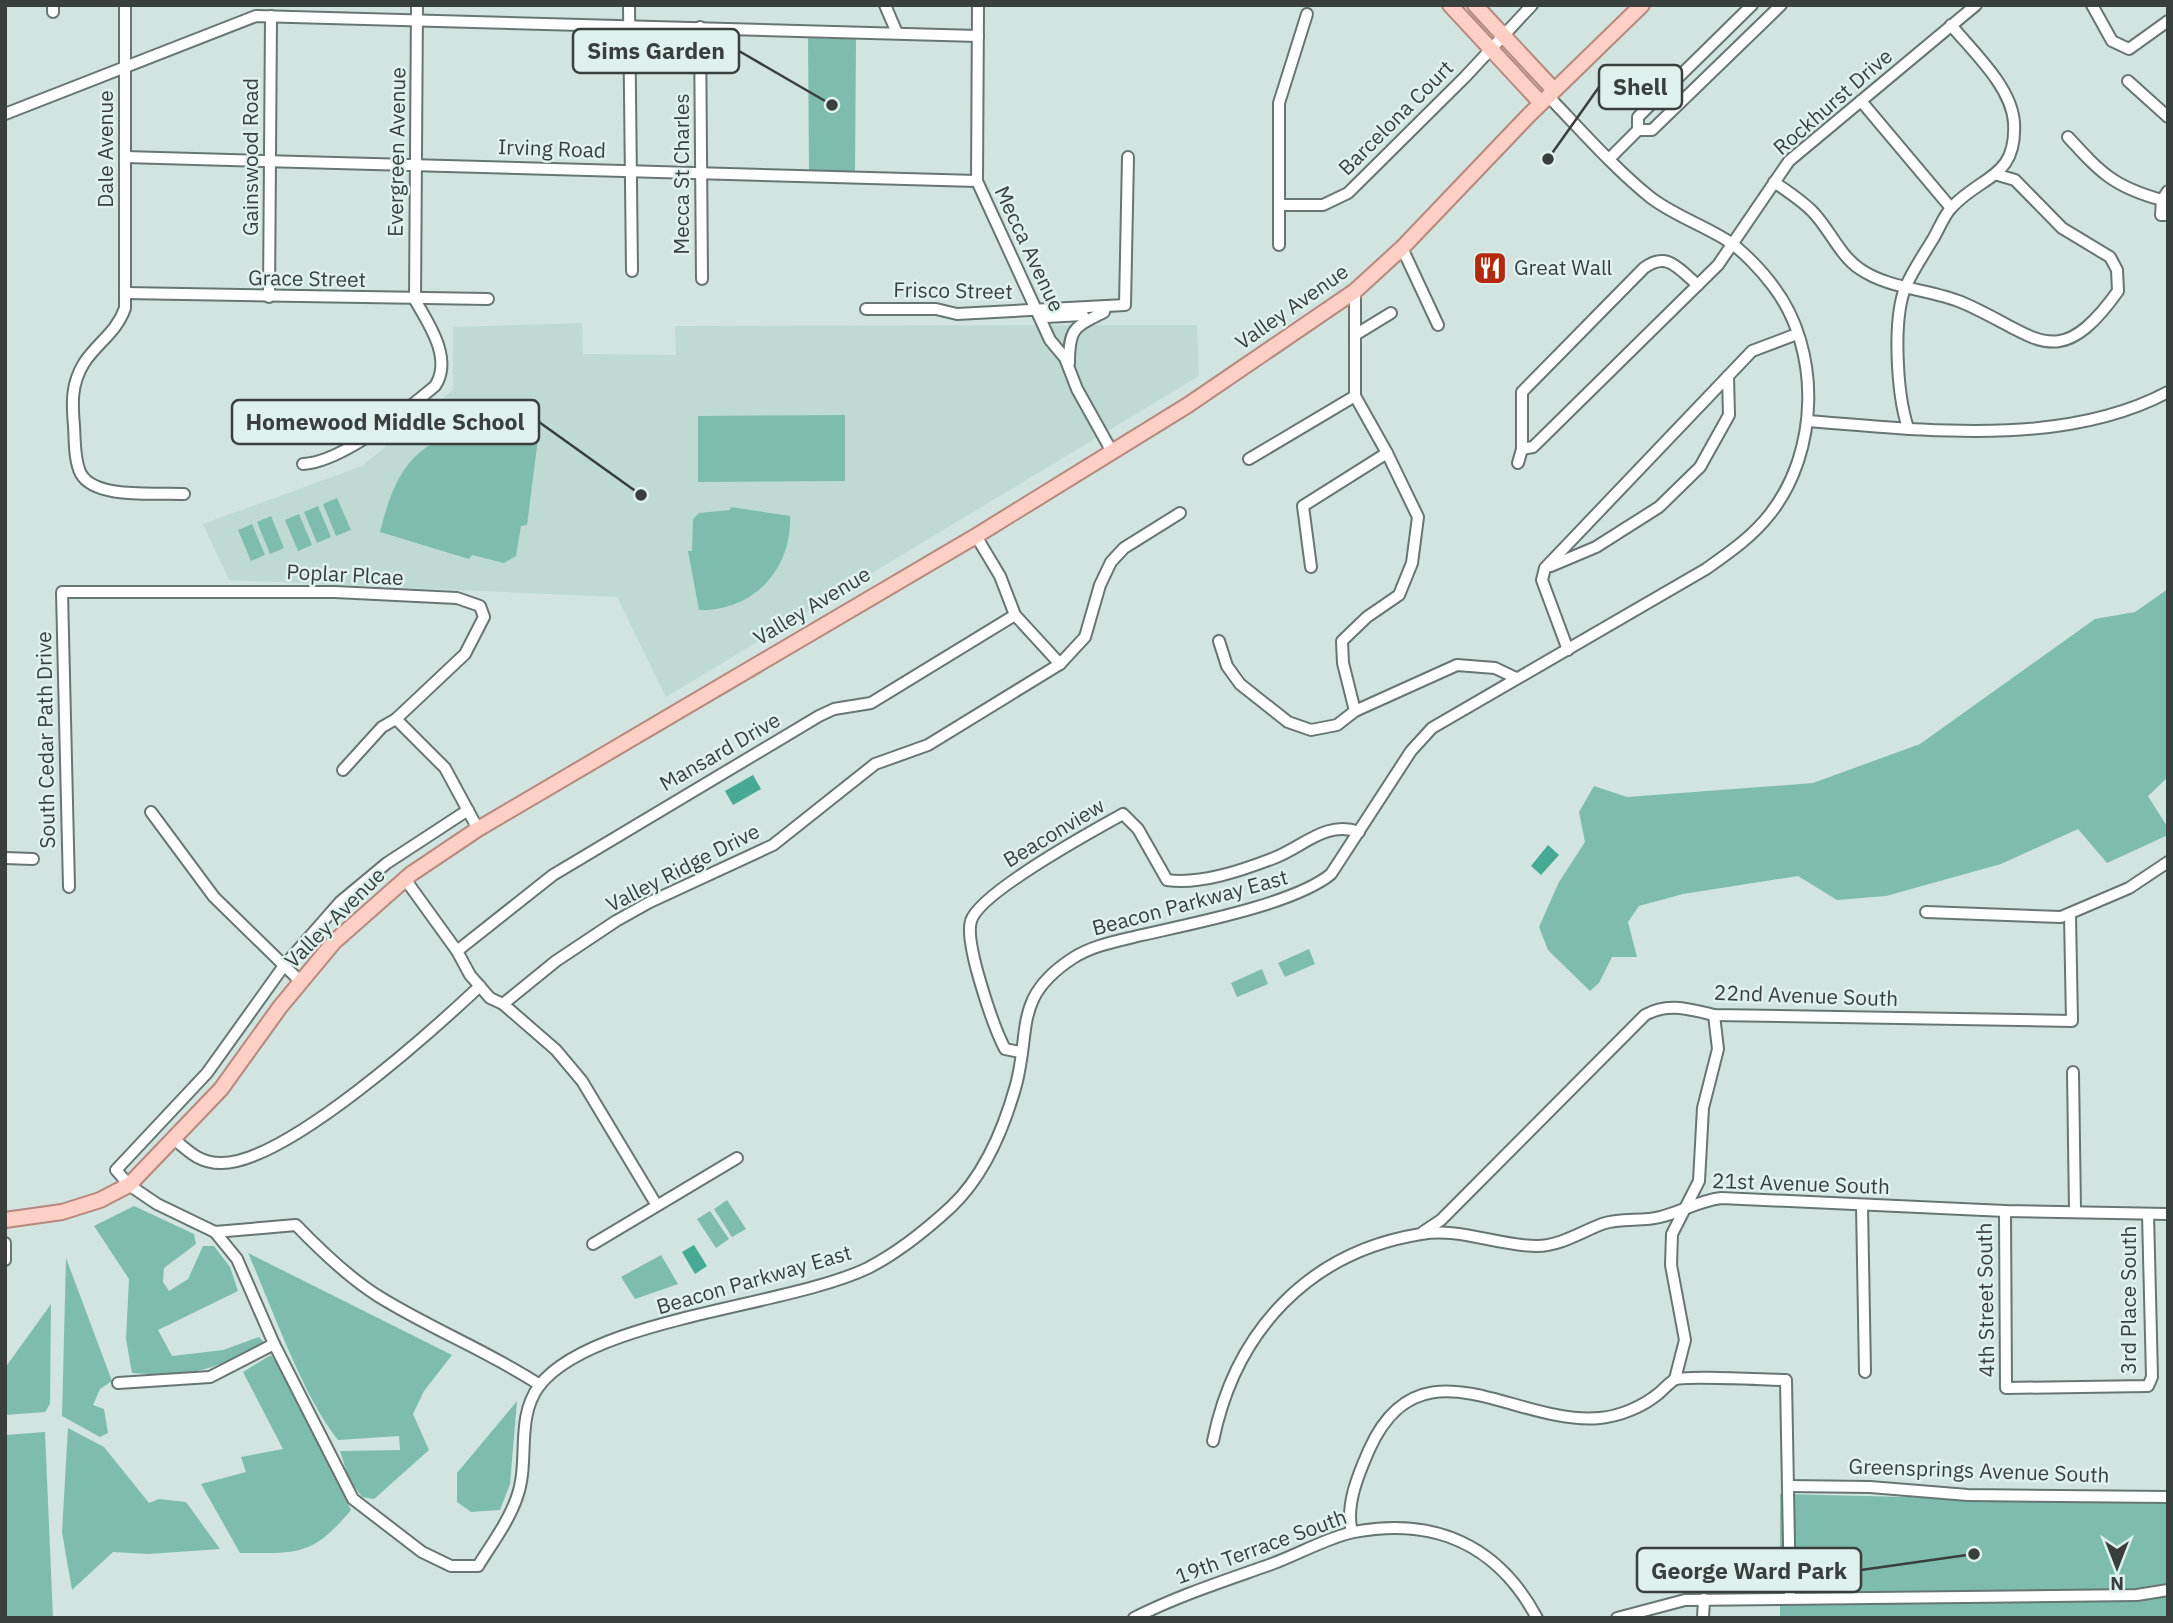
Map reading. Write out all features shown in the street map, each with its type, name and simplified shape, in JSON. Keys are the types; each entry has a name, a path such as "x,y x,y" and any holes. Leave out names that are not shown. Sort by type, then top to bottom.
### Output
{"main road":[{"path":"1450,5 1489,49 1548,96"},
{"path":"1475,5 1502,35 1548,96"},
{"name":"Valley Avenue","path":"5,1220 62,1212 100,1200 130,1185 221,1089 300,981 348,929 405,879 478,829 976,536 1111,450 1188,405 1355,291 1402,248 1548,96 1642,5"}],"street":[{"name":"Dale Avenue","path":"125,5 125,308 116,328 85,362 75,379 72,399 81,473 88,481 115,492 184,494"},
{"name":"Evergreen Avenue","path":"415,300 417,5"},
{"path":"629,5 632,271"},
{"path":"885,5 897,33"},
{"name":"Mecca Avenue","path":"978,5 977,181 990,216 1046,331 1069,368 1111,450"},
{"name":"Barcelona Court","path":"1280,205 1323,205 1348,193 1465,77 1532,5"},
{"path":"1638,130 1638,117 1752,5"},
{"path":"1609,159 1638,130 1652,130 1782,5"},
{"name":"Rockhurst Drive","path":"1522,449 1533,447 1718,265 1730,243 1789,161 1976,5"},
{"path":"2092,5 2112,41 2129,49 2168,21"},
{"path":"1279,245 1279,103 1307,14"},
{"path":"5,114 256,16 978,36"},
{"name":"Gainswood Road","path":"269,298 271,16"},
{"path":"1908,428 1898,339 1905,288 1951,208 1983,182 1998,174 2013,149 2014,121 2010,104 1951,25"},
{"name":"Mecca St Charles","path":"701,27 702,279"},
{"path":"2128,81 2168,117"},
{"name":"Beacon Parkway East","path":"540,1385 565,1363 621,1337 829,1282 866,1269 909,1245 954,1204 986,1160 1000,1131 1017,1082 1024,1021 1034,997 1049,977 1073,957 1100,945 1195,923 1314,888 1331,874 1411,751 1432,729 1706,569 1749,538 1771,513 1791,481 1808,421 1808,379 1797,334 1773,286 1730,243 1651,197 1609,159 1548,96"},
{"path":"1861,101 1951,208"},
{"path":"2068,137 2103,175 2133,192 2165,195 2161,215 2168,215"},
{"name":"Irving Road","path":"125,157 701,171 977,181"},
{"path":"1069,368 1070,343 1075,330 1087,318 1119,307 1127,300 1128,157"},
{"path":"1774,182 1813,212 1859,269 1905,288 1960,301 2035,341 2069,339 2105,309 2118,291 2117,270 2110,257 2062,228 2015,180 1998,174"},
{"path":"1402,248 1438,325"},
{"path":"1518,463 1522,449 1522,392 1644,268 1656,259 1666,260 1698,285"},
{"path":"1355,291 1355,396 1418,517 1412,563 1399,596 1367,617 1342,641 1343,663 1355,711"},
{"name":"Grace Street","path":"125,293 269,298 488,299"},
{"path":"303,464 318,464 338,456 435,386 442,376 442,364 429,325 415,300"},
{"name":"Frisco Street","path":"866,309 936,309 957,314 1039,312 1046,317 1103,311"},
{"path":"1355,335 1391,313"},
{"path":"1569,650 1542,580 1545,568 1752,351 1797,334"},
{"path":"1545,568 1596,547 1660,507 1700,467 1729,415 1728,376"},
{"path":"1808,421 1908,428 2023,429 2078,423 2140,407 2168,392"},
{"path":"1249,458 1355,396"},
{"path":"1311,567 1303,506 1387,453"},
{"name":"Valley Ridge Drive","path":"503,1004 556,961 616,921 650,902 773,845 875,764 928,745 1060,664 1085,637 1100,585 1111,562 1124,548 1180,513"},
{"path":"976,536 1000,576 1015,615 1060,664"},
{"name":"South Cedar Path Drive","path":"69,887 62,592 194,590"},
{"name":"Poplar Plcae","path":"194,590 335,592 457,598 480,606 484,617 465,654 396,719"},
{"name":"Mansard Drive","path":"457,951 553,875 611,838 819,716 834,709 871,704 1015,615"},
{"path":"1219,642 1227,666 1240,684 1288,722 1311,730 1337,725 1355,711 1457,665 1496,668 1516,678"},
{"path":"343,770 382,727 396,719 445,768 478,829"},
{"path":"215,1232 296,1225 326,1255 377,1295 486,1352 540,1385 527,1406 524,1470 516,1500 478,1566 451,1566 422,1552 353,1499 274,1344 237,1259 215,1232 157,1204 130,1185 116,1170 207,1073 284,967 340,902 387,863 468,810"},
{"path":"151,812 214,897 300,981"},
{"name":"Beaconview","path":"1020,1052 1005,1049 994,1029 972,945 971,921 988,897 1123,814 1138,829 1167,880 1186,883 1273,859 1326,831 1344,826 1359,832"},
{"path":"5,858 33,859"},
{"path":"1926,912 2061,917 2129,888 2168,862"},
{"path":"405,879 457,951 470,975 490,998 503,1004 556,1050 582,1081 656,1204"},
{"name":"22nd Avenue South","path":"1421,1233 1441,1220 1644,1016 1659,1007 1682,1007 1714,1015 2072,1021 2070,915"},
{"path":"174,1139 194,1157 210,1162 230,1163 270,1147 364,1087 428,1035 480,986"},
{"path":"1352,1532 1348,1518 1359,1472 1390,1415 1411,1400 1435,1390 1461,1390 1567,1418 1601,1418 1643,1404 1675,1379 1685,1340 1670,1256 1672,1234 1699,1181 1703,1108 1718,1049 1714,1015"},
{"path":"2073,1072 2075,1211"},
{"path":"593,1244 737,1158"},
{"name":"21st Avenue South","path":"1213,1441 1219,1409 1236,1367 1257,1332 1283,1301 1327,1267 1352,1254 1421,1233 1447,1233 1538,1247 1567,1240 1605,1223 1660,1217 1721,1198 2005,1211 2168,1214"},
{"path":"1863,1205 1865,1372"},
{"name":"4th Street South","path":"2005,1211 2006,1388 2148,1386"},
{"name":"3rd Place South","path":"2148,1214 2152,1377 2148,1386"},
{"path":"5,1243 5,1260"},
{"path":"118,1383 210,1377 274,1344"},
{"path":"1675,1379 1786,1380 1790,1598"},
{"name":"Greensprings Avenue South","path":"1788,1486 1870,1487 1968,1495 2168,1497"},
{"name":"19th Terrace South","path":"1134,1618 1170,1601 1352,1532 1404,1527 1453,1537 1472,1546 1503,1568 1526,1597 1537,1618"},
{"path":"1617,1618 1674,1602 1704,1600 2137,1595 2168,1590"},
{"path":"1703,1618 1704,1600"}],"shaded area":[{"path":"808,38 856,39 855,173 809,172"},
{"path":"582,323 583,354 676,355 675,326 1197,325 1199,376 666,697 617,597 229,580 203,524 362,466 453,390 453,327"},
{"path":"845,415 845,481 698,482 698,416"},
{"path":"484,428 539,431 527,525 521,526 516,556 504,563 472,555 469,559 380,532 394,490 413,459 442,439"},
{"path":"337,498 351,530 336,536 323,504"},
{"path":"318,506 331,537 317,543 304,512"},
{"path":"731,507 790,516 789,536 784,554 766,584 752,595 736,603 699,610 688,551 692,551 693,519 699,513 730,510"},
{"path":"299,514 312,545 298,551 285,520"},
{"path":"271,516 284,548 270,554 257,522"},
{"path":"252,524 265,555 251,561 238,530"},
{"path":"2168,589 2168,777 2148,796 2168,828 2168,835 2107,863 2078,829 2001,864 1886,896 1837,900 1798,876 1683,894 1639,906 1628,922 1637,957 1612,957 1599,983 1590,991 1548,950 1539,927 1559,882 1585,842 1579,812 1594,786 1627,797 1813,783 1920,744 2095,619 2135,612"},
{"path":"753,775 761,789 733,805 725,791"},
{"path":"1548,845 1559,855 1541,875 1531,866"},
{"path":"1309,949 1315,964 1285,977 1278,963"},
{"path":"1262,969 1268,984 1237,997 1231,983"},
{"path":"727,1200 746,1229 732,1237 714,1209"},
{"path":"134,1206 194,1234 196,1244 164,1268 163,1282 169,1291 188,1279 203,1246 214,1246 230,1267 238,1291 158,1330 172,1356 223,1350 259,1337 265,1343 202,1370 171,1374 132,1373 126,1339 129,1279 94,1226"},
{"path":"710,1211 729,1239 716,1248 697,1219"},
{"path":"694,1245 707,1266 695,1274 682,1252"},
{"path":"248,1253 452,1355 424,1391 413,1414 429,1450 374,1499 362,1497 349,1479 340,1451 400,1450 399,1436 338,1440 300,1375"},
{"path":"661,1255 678,1284 635,1299 621,1277"},
{"path":"66,1258 112,1381 100,1389 93,1405 104,1409 108,1433 100,1437 62,1416"},
{"path":"51,1304 50,1404 45,1412 5,1415 5,1368"},
{"path":"271,1355 292,1387 351,1510 325,1537 302,1549 276,1553 240,1553 201,1484 246,1472 241,1457 283,1449 243,1372"},
{"path":"517,1401 510,1484 500,1510 471,1512 457,1502 457,1473"},
{"path":"68,1428 104,1447 149,1503 159,1499 186,1502 220,1549 148,1554 113,1552 72,1590 62,1532"},
{"path":"45,1432 53,1618 5,1618 5,1435"},
{"path":"1780,1494 2168,1503 2168,1618 1780,1618"}],"place":[{"name":"Sims Garden","path":"832,105"},
{"name":"Shell","path":"1548,159"},
{"name":"Great Wall","path":"1490,268"},
{"name":"Homewood Middle School","path":"641,495"},
{"name":"George Ward Park","path":"1974,1554"}]}
